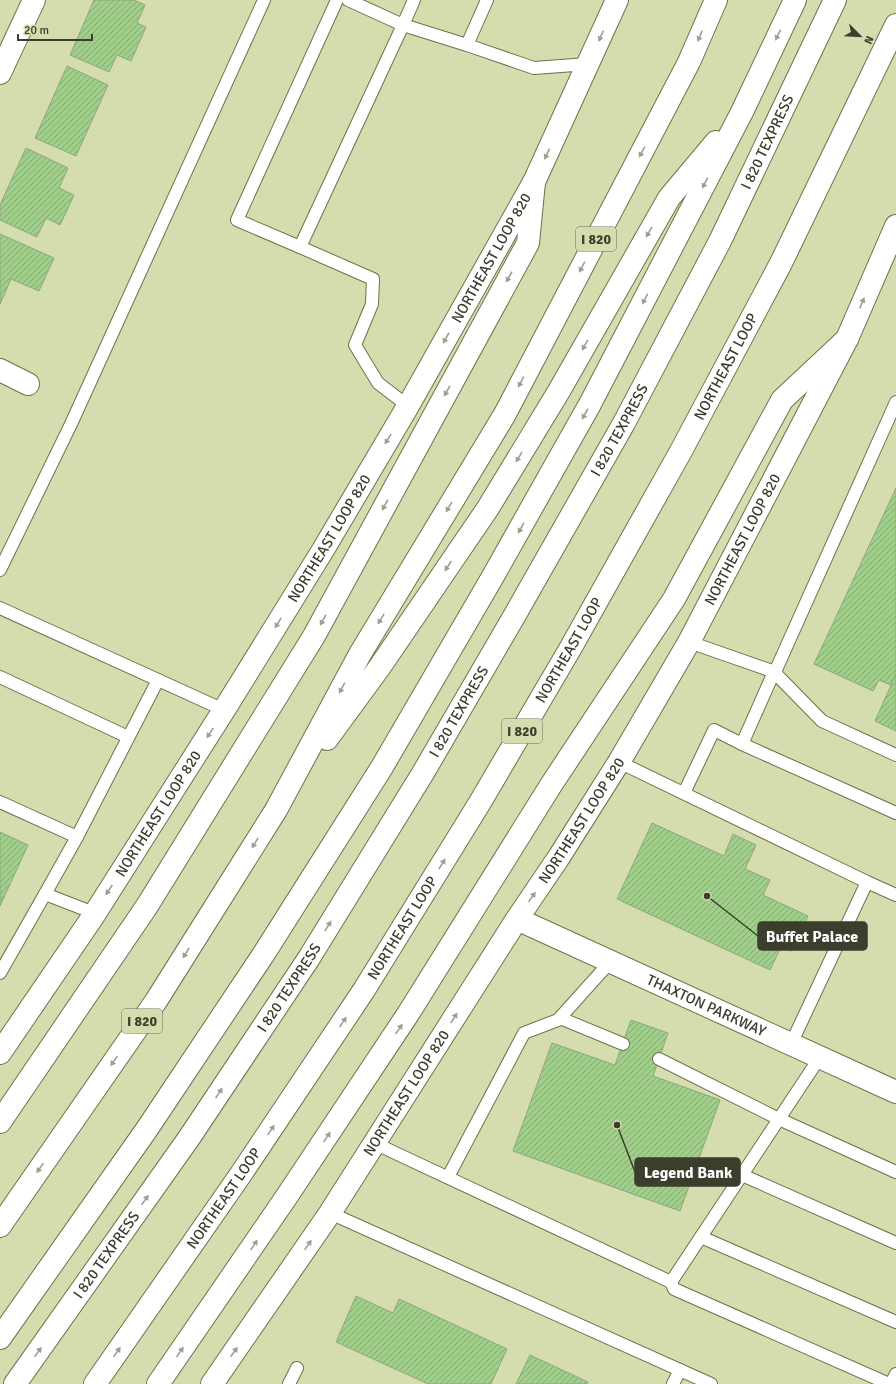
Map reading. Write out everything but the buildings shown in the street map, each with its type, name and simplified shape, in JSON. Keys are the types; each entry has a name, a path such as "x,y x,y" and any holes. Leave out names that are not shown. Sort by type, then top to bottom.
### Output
{"main road":[{"name":"NORTHEAST LOOP 820","path":"0,1054 94,913 224,710 323,550 408,406 534,182 617,0"},
{"name":"I 820","path":"0,1226 156,1001 276,810 360,654 504,414 689,62 716,0"},
{"path":"0,1338 155,1116 263,954 382,767 492,578 590,404 742,112 795,0"},
{"name":"I 820 TEXPRESS","path":"15,1384 189,1138 309,958 423,773 624,423 720,241 835,0"},
{"path":"0,73 30,1"},
{"name":"NORTHEAST LOOP","path":"94,1384 241,1174 364,990 483,797 570,649 685,444 781,263 896,25"},
{"path":"276,810 379,668 488,508 559,391 669,198 742,112"},
{"path":"0,1122 146,906 314,636 528,243 534,182"},
{"name":"NORTHEAST LOOP 820","path":"212,1384 330,1213 517,918 560,857 619,762 689,642 847,339 896,226"},
{"path":"158,1384 286,1198 408,1014 551,785 674,599 782,400 847,339"},
{"path":"0,370 28,384"},
{"name":"THAXTON PARKWAY","path":"517,918 896,1092"}],"lane":[{"path":"0,570 75,417 264,0"},
{"path":"337,0 237,220 373,279 372,304 355,345 378,383 408,406"},
{"path":"348,0 403,26 467,45 534,68 588,64"},
{"path":"300,247 414,0"},
{"path":"467,45 487,0"},
{"path":"742,744 896,402"},
{"path":"0,608 224,710"},
{"path":"689,642 774,672 822,721 896,755"},
{"path":"0,677 128,737"},
{"path":"0,973 77,837 158,680"},
{"path":"684,793 714,730 896,813"},
{"path":"619,762 896,895"},
{"path":"0,802 77,837"},
{"path":"791,1044 867,882"},
{"path":"45,894 94,913"},
{"path":"448,1177 524,1034 558,1020 611,962"},
{"path":"560,1018 623,1044"},
{"path":"671,1282 820,1057"},
{"path":"659,1058 779,1119 896,1172"},
{"path":"374,1143 671,1282 674,1289 890,1384 896,1374"},
{"path":"742,1175 896,1243"},
{"path":"330,1213 711,1384"},
{"path":"701,1237 896,1322"},
{"path":"289,1384 297,1368"},
{"path":"673,1384 680,1370"}],"place":[{"name":"Buffet Palace","path":"707,896"},
{"name":"Legend Bank","path":"617,1125"}]}
